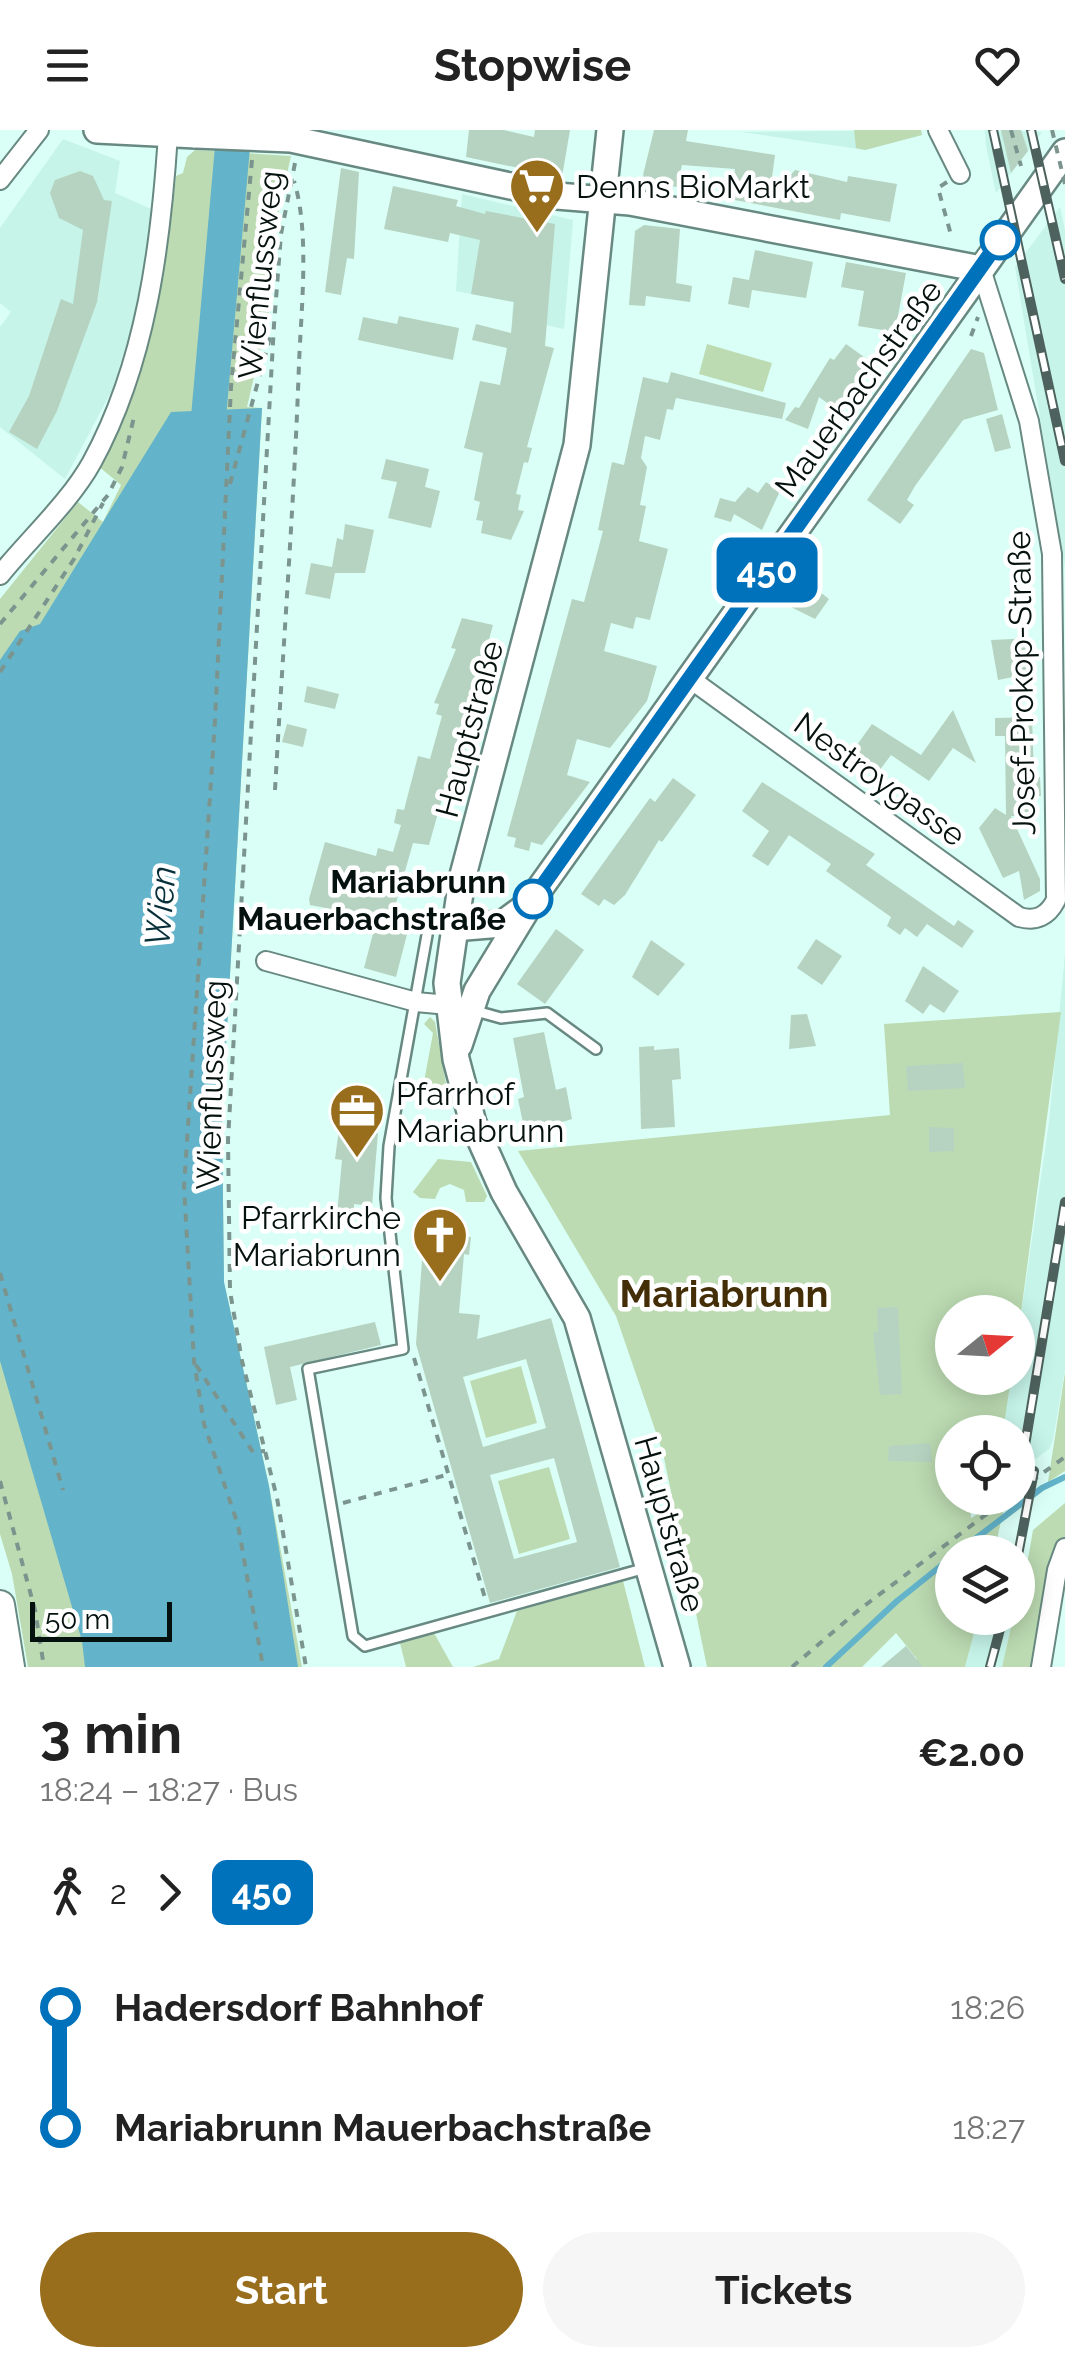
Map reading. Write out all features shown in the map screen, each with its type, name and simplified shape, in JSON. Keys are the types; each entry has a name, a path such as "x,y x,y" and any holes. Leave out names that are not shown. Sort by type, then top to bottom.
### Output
{"main road":[{"path":"97,130 295,140 557,196 674,210 981,269"},
{"name":"Hauptstraße","path":"458,1006 440,926 569,482 582,408 610,130"},
{"name":"Mauerbachstraße","path":"456,1059 458,1006 1065,152"},
{"name":"Mauerbachstraße","path":"440,926 502,924 528,905"},
{"name":"Hauptstraße","path":"456,1059 474,1123 494,1171 577,1318 676,1667"},
{"path":"0,1605 10,1667"}],"street":[{"path":"0,180 39,130"},
{"path":"938,130 960,174"},
{"path":"0,575 92,463 134,359 154,271 168,132"},
{"name":"Josef-Prokop-Straße","path":"981,269 1029,421 1052,554 1056,900 1039,918"},
{"name":"Nestroygasse","path":"689,678 1019,917 1039,918"},
{"path":"266,960 416,1002 458,1006"},
{"path":"1041,1667 1064,1549"}],"lane":[{"path":"440,926 416,1002 389,1146 386,1198 403,1349 308,1369 353,1636 365,1646 648,1568"},
{"path":"458,1006 501,1018 547,1014 596,1049"}],"path":[{"path":"1011,130 1020,166"},
{"path":"1052,130 1065,184"},
{"name":"Wienflussweg","path":"295,140 281,234 274,325 228,1140 230,1291 306,1667"},
{"path":"253,145 231,387 228,494 184,1186 194,1360 204,1424 238,1525 263,1667"},
{"path":"951,236 938,188 960,174"},
{"path":"275,790 289,609 300,324 301,255 292,177"},
{"path":"972,336 975,323"},
{"path":"228,494 274,325"},
{"path":"92,463 108,495"},
{"path":"0,624 108,495"},
{"path":"0,672 74,559 108,495"},
{"path":"0,1273 63,1490"},
{"path":"403,1349 417,1360 489,1612"},
{"path":"194,1360 253,1452 265,1451"},
{"path":"1035,1479 1065,1458"},
{"path":"331,1506 450,1474"},
{"path":"0,1480 36,1610 44,1667"},
{"path":"792,1667 860,1609 985,1515"}],"shaded area":[{"path":"854,130 921,130 922,135 865,150 856,148"},
{"path":"921,130 922,135 865,150 742,132"},
{"path":"985,130 1042,132 996,193 986,146"},
{"path":"63,139 120,161 115,193 156,211 136,313 112,390 65,479 0,427 0,327 11,312 0,303 0,228"},
{"path":"195,150 291,156 278,215 270,308 247,407 262,408 222,1117 224,1283 269,1486 302,1667 28,1667 12,1574 0,1534 0,599 78,502 103,522 121,485 97,465 141,360 166,252 176,176 183,173 187,157"},
{"path":"462,194 573,220 564,329 512,318 513,302 456,291"},
{"path":"1060,207 1065,230 1065,568 1015,267"},
{"path":"707,344 772,363 763,392 699,374"},
{"path":"1065,954 1065,1369 1053,1440 1049,1449 1035,1459 1035,1415 1006,1415 1008,1395 1035,1395 1035,1295 1024,1295 1049,1122"},
{"path":"1061,1012 1023,1295 935,1295 935,1395 1008,1395 1006,1415 935,1415 935,1515 1002,1515 998,1535 935,1535 935,1635 973,1635 965,1667 914,1667 917,1659 896,1633 862,1667 707,1667 663,1453 616,1316 518,1151 890,1115 884,1024"},
{"path":"430,1017 435,1022 449,1100 442,1107 421,1098 433,1033 424,1024"},
{"path":"438,1159 471,1162 487,1196 484,1202 466,1202 464,1190 450,1184 440,1188 435,1199 420,1198 413,1192"},
{"path":"521,1366 537,1423 486,1438 470,1381"},
{"path":"1065,1372 1065,1471 1048,1482"},
{"path":"549,1467 570,1539 519,1554 498,1481"},
{"path":"1065,1503 1065,1538 1051,1557 1034,1667 1002,1667 1009,1635 1035,1635 1033,1530"},
{"path":"623,1581 645,1667 473,1667 499,1659 517,1611"},
{"path":"434,1633 453,1667 406,1667 400,1643"},
{"path":"973,1635 1009,1635 1002,1667 965,1667"}],"water":[{"path":"262,408 222,1117 224,1282 269,1486 298,1667 85,1667 82,1641 0,1361 0,660 20,631 40,624 171,412"}],"building":[{"path":"469,130 504,130 534,137 535,130 570,130 562,177 466,157"},
{"path":"654,130 688,130 686,141 775,155 769,200 795,170 847,182 848,176 897,184 890,222 841,213 840,220 729,199 735,169 682,165 677,187 647,181 643,175"},
{"path":"1001,130 1021,130 1028,151 1011,173"},
{"path":"341,168 359,172 354,259 347,258 341,295 325,292"},
{"path":"80,171 93,176 104,200 112,201 97,302 57,411 37,449 9,432 29,396 61,299 73,304 83,230 59,218 50,193 55,180"},
{"path":"393,186 458,200 456,206 485,214 486,211 555,224 545,346 554,348 527,447 532,448 516,494 521,495 518,510 524,511 511,540 481,533 483,521 476,520 480,502 474,500 483,453 464,448 480,381 500,385 507,348 472,340 476,324 511,333 514,302 471,294 480,240 450,233 448,242 384,229"},
{"path":"644,225 680,229 676,283 692,286 690,302 646,296 645,306 629,305 635,231"},
{"path":"755,250 813,262 806,298 752,290 749,308 728,304 733,277 749,280"},
{"path":"846,262 906,273 895,332 858,326 864,291 841,287"},
{"path":"399,316 459,328 453,360 358,340 363,317 397,324"},
{"path":"846,344 871,362 837,410 819,397 808,429 785,420 795,407 799,408 830,358 834,360"},
{"path":"971,349 984,353 998,410 963,420 915,486 907,500 914,505 900,524 867,500"},
{"path":"671,372 786,403 782,419 676,398 673,410 667,409 660,440 645,436 641,458 647,467 640,505 646,506 639,541 668,549 650,620 636,617 633,629 611,623 604,651 657,666 647,701 610,748 577,739 567,775 590,782 542,845 531,842 529,851 514,847 516,838 507,836 572,599 584,602 603,531 598,530 612,462 624,465 643,377 668,383"},
{"path":"1002,414 1011,448 995,452 986,419"},
{"path":"386,459 429,469 425,487 440,491 431,528 388,518 397,482 381,479"},
{"path":"766,482 780,491 762,530 734,514 731,522 714,517 720,498 735,502 748,487 758,493"},
{"path":"345,524 374,530 365,573 335,573 330,599 305,594 311,563 332,567 337,538 343,540"},
{"path":"807,582 829,599 815,619 789,606"},
{"path":"462,618 493,625 466,723 473,725 462,762 453,760 429,845 413,843 394,910 412,915 396,977 364,968 377,918 310,905 309,899 325,842 376,856 378,848 393,852 401,825 394,823 397,809 404,810 418,756 430,759 442,716 436,714 439,704 434,703 456,649 451,648"},
{"path":"1031,638 1032,673 998,680 991,640"},
{"path":"307,686 339,694 335,709 304,702"},
{"path":"953,710 976,763 953,748 929,781 891,755 876,775 849,756 872,724 921,755"},
{"path":"1032,717 1034,777 1040,777 1041,796 1030,795 1030,816 1011,816 1040,879 1040,891 1024,900 1019,871 1003,878 979,828 995,808 1006,815 1005,736 995,736 995,718"},
{"path":"287,724 307,729 303,747 282,742"},
{"path":"673,778 696,795 662,842 659,840 625,895 614,905 604,899 599,906 581,894 650,798 655,802"},
{"path":"762,782 875,854 866,865 954,926 958,920 974,931 962,948 927,924 917,937 905,928 900,935 887,926 891,917 826,871 831,864 789,835 768,866 752,856 769,831 742,811"},
{"path":"556,929 584,950 545,1004 517,984"},
{"path":"816,939 842,956 822,985 797,968"},
{"path":"651,940 685,964 658,996 632,977"},
{"path":"923,966 959,991 944,1013 930,1004 923,1014 905,1001"},
{"path":"807,1014 816,1046 789,1049 791,1015"},
{"path":"544,1032 556,1090 566,1087 572,1119 533,1131 533,1126 524,1128 518,1099 524,1097 513,1038"},
{"path":"654,1046 654,1050 679,1048 681,1079 672,1080 675,1127 641,1129 639,1047"},
{"path":"963,1063 965,1088 908,1091 906,1066"},
{"name":"Pfarrhof Mariabrunn","path":"341,1114 365,1116 363,1131 378,1133 372,1206 354,1204 354,1216 337,1215 342,1160 335,1159"},
{"path":"929,1127 954,1128 954,1151 929,1152"},
{"path":"439,1223 457,1224 457,1236 471,1237 469,1255 464,1254 459,1313 480,1315 477,1339 551,1318 620,1567 490,1603 416,1344 424,1232 436,1234","holes":["526,1359 546,1428 483,1447 463,1377","554,1458 577,1542 514,1559 490,1475"]},
{"path":"898,1307 902,1394 880,1395 873,1333 878,1332 877,1308"},
{"path":"375,1322 381,1345 290,1367 297,1400 276,1405 264,1347"},
{"path":"930,1443 932,1462 888,1461 889,1446"},
{"path":"906,1646 923,1667 881,1667"}],"waterway":[{"name":"Wien","path":"200,457 208,423 234,130"},
{"path":"980,1535 1042,1488 1065,1477"},
{"path":"826,1667 935,1571"}],"railway":[{"path":"993,130 1065,461"},
{"path":"1031,130 1065,279"},
{"path":"1030,1415 1065,1202"},
{"path":"1022,1535 1026,1515"},
{"path":"990,1667 998,1635"}],"bus line":[{"name":"450","path":"533,899 963,298 1000,240"}],"place":[{"name":"Denns BioMarkt","path":"537,235"},
{"name":"Mariabrunn Mauerbachstraße","path":"533,899"},
{"name":"Pfarrhof Mariabrunn","path":"357,1160"},
{"name":"Pfarrkirche Mariabrunn","path":"440,1284"}],"district":[{"name":"Mariabrunn","path":"724,1293"}]}
